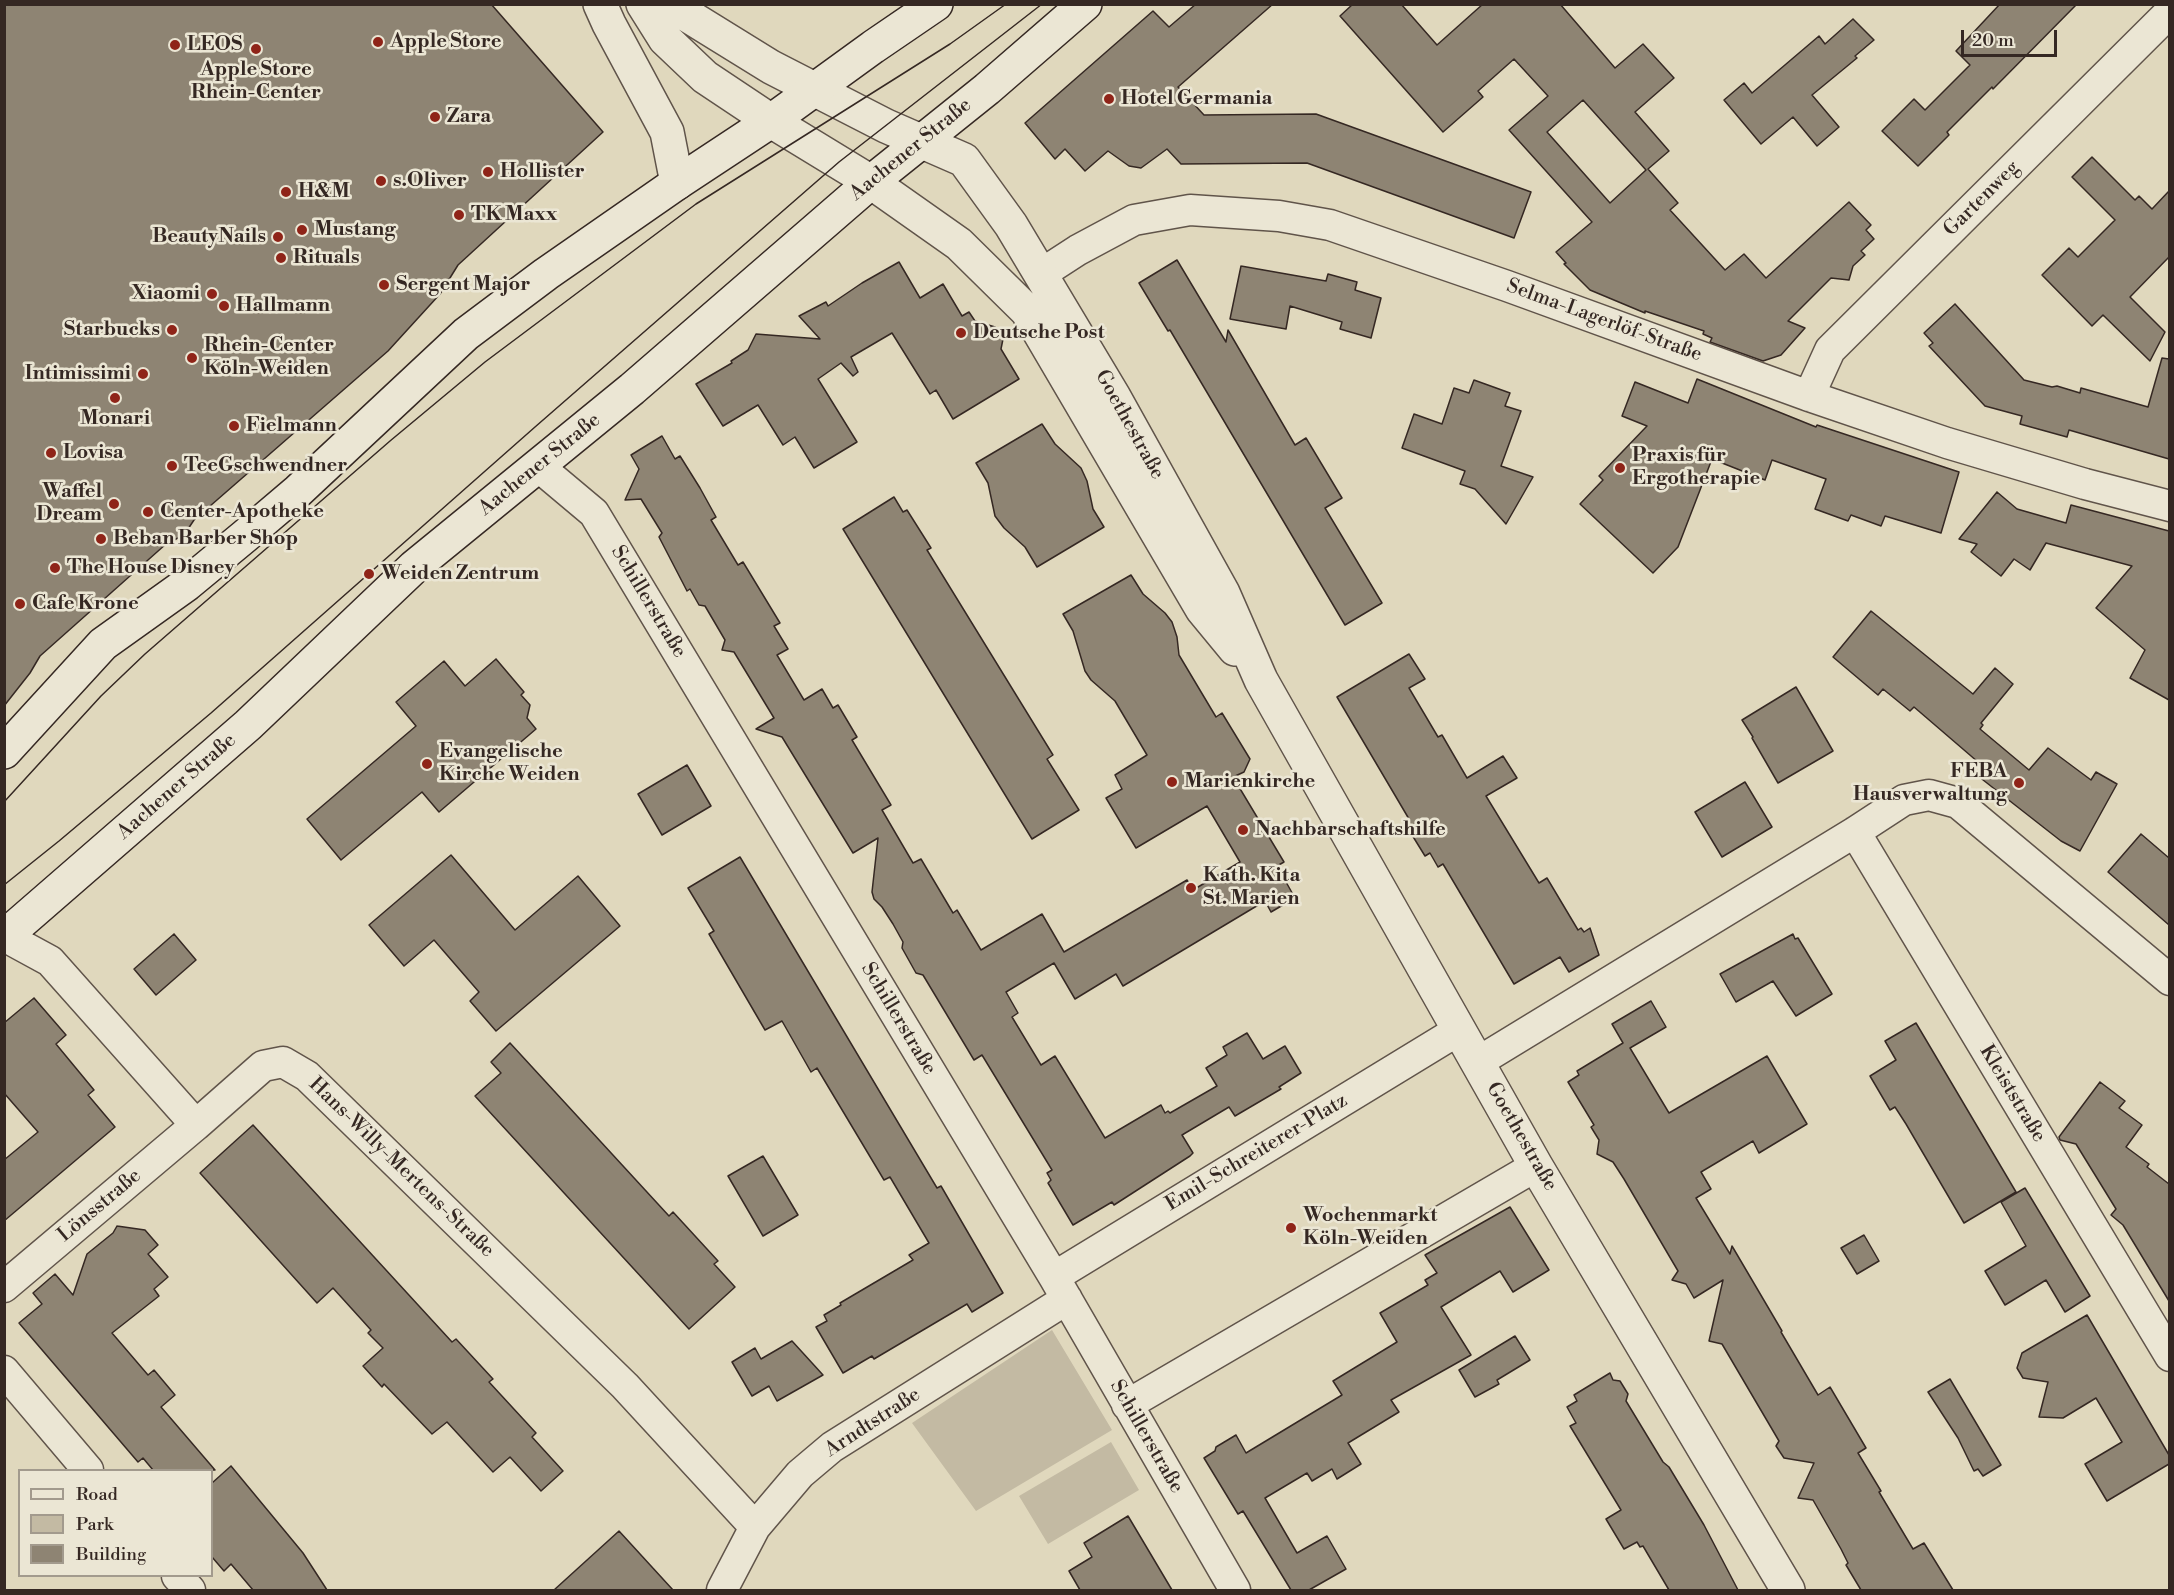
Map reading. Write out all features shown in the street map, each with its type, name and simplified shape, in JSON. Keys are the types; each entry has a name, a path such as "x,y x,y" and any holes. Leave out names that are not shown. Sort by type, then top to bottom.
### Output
{"street":[{"path":"600,4 667,132 677,183"},
{"name":"Goethestraße","path":"643,4 665,39 705,77 771,121 871,182 959,244 1027,311 1202,609 1261,681"},
{"name":"Goethestraße","path":"669,4 771,68 920,142 964,160 1011,225 1114,397 1223,593 1261,681 1536,1166 1788,1590"},
{"path":"4,752 103,644 187,584 245,536 306,483 459,340 546,274 771,121 936,4"},
{"name":"Aachener Straße","path":"5,936 234,738 414,567 632,389 871,182 987,89 1085,4"},
{"name":"Gartenweg","path":"1809,396 1830,350 2169,12"},
{"name":"Selma-Lagerlöf-Straße","path":"1041,274 1078,250 1134,220 1190,210 1279,216 1330,225 1507,286 1809,396 1959,446 2085,484 2169,506"},
{"name":"Schillerstraße","path":"538,466 594,513 1061,1288 1235,1590"},
{"path":"1478,1062 1904,800 1929,795 1958,803 2169,980"},
{"name":"Kleiststraße","path":"1855,832 2169,1356"},
{"path":"5,936 50,961 196,1125"},
{"name":"Emil-Schreiterer-Platz","path":"1061,1288 1459,1030"},
{"name":"Hans-Willy-Mertens-Straße","path":"196,1125 263,1066 283,1062 307,1076 626,1386 755,1527"},
{"name":"Lönsstraße","path":"4,1287 196,1125"},
{"path":"1127,1405 1536,1166"},
{"name":"Arndtstraße","path":"722,1590 755,1527 800,1474 832,1447 1061,1288"},
{"path":"4,1371 87,1469"},
{"path":"179,1577 190,1590"}],"green space":[{"path":"1052,1330 1112,1430 976,1511 912,1423"},
{"path":"1111,1442 1139,1490 1048,1544 1019,1496"}],"building":[{"name":"Rhein-Center Köln-Weiden","path":"4,4 491,4 603,132 458,265 440,294 388,351 194,520 184,535 166,544 40,656 30,673 4,706"},
{"path":"1196,4 1273,4 1178,87 1204,115 1316,114 1531,192 1514,238 1307,163 1181,164 1167,149 1141,168 1129,166 1108,151 1085,171 1065,149 1055,159 1025,123 1153,11 1169,27"},
{"path":"1353,4 1401,4 1437,45 1483,4 1560,4 1615,68 1643,44 1674,78 1635,112 1669,151 1648,169 1678,203 1670,210 1725,270 1744,254 1766,278 1849,202 1871,225 1866,230 1874,239 1861,251 1865,255 1853,266 1849,280 1831,278 1788,321 1805,328 1781,355 1763,361 1710,342 1712,338 1703,334 1704,331 1645,311 1645,313 1590,290 1564,264 1566,263 1556,252 1592,222 1509,130 1548,96 1514,59 1478,91 1483,97 1443,132 1340,16","holes":["1583,100 1646,170 1610,203 1547,132"]},
{"path":"2000,4 2077,4 1947,132 1949,135 1918,166 1882,131 1914,99 1925,110 1970,65 1956,51"},
{"path":"1853,19 1874,40 1855,56 1857,58 1812,95 1839,127 1817,146 1793,117 1761,144 1724,100 1744,83 1752,93 1819,36 1825,44"},
{"path":"2092,157 2135,200 2139,196 2152,209 2169,191 2169,257 2130,297 2165,332 2150,361 2103,315 2092,326 2042,275 2069,248 2078,257 2115,220 2072,177"},
{"path":"1177,260 1226,342 1228,330 1295,445 1306,438 1342,498 1325,508 1382,603 1345,625 1170,330 1168,331 1139,283"},
{"path":"899,262 920,298 943,284 962,316 969,312 975,321 995,327 1003,339 1001,349 1019,379 953,419 936,390 930,394 892,333 851,357 858,372 853,376 841,363 818,379 857,442 814,468 795,437 783,445 758,405 723,426 696,384 732,363 731,361 748,350 756,334 820,339 799,316 826,302 828,306"},
{"path":"1241,266 1326,281 1328,274 1357,282 1355,290 1381,298 1371,338 1340,329 1342,322 1290,306 1286,329 1230,319"},
{"path":"1955,304 2024,380 2080,393 2081,388 2148,407 2162,358 2169,359 2169,459 2069,430 2067,437 2020,424 2022,416 1985,406 1929,346 1933,343 1924,333"},
{"path":"1697,379 1816,427 1817,425 1959,472 1941,533 1885,516 1881,526 1851,515 1848,521 1815,509 1826,479 1772,460 1765,480 1712,459 1678,547 1653,573 1580,504 1603,480 1599,476 1647,426 1622,416 1635,382 1688,403"},
{"path":"1474,380 1510,393 1505,406 1521,411 1501,466 1533,477 1506,524 1475,489 1460,484 1465,471 1402,448 1414,414 1442,424 1454,388 1469,393"},
{"path":"1042,424 1055,444 1081,468 1087,481 1093,509 1104,527 1037,567 1025,547 1004,528 995,516 988,483 976,463"},
{"path":"662,436 675,459 680,456 700,488 716,517 711,520 738,565 743,562 780,623 774,626 788,649 777,655 804,700 822,689 833,708 838,705 857,737 852,740 891,805 882,810 913,863 921,859 953,913 957,910 981,950 1042,914 1064,952 1187,880 1193,890 1240,862 1207,806 1136,848 1106,798 1122,789 1115,775 1147,755 1115,701 1091,680 1085,671 1073,631 1063,614 1131,575 1143,594 1172,622 1179,655 1216,717 1222,713 1250,759 1244,772 1233,777 1284,862 1277,866 1295,898 1271,912 1265,901 1123,986 1116,974 1075,999 1054,963 1006,992 1018,1013 1012,1017 1041,1065 1055,1056 1105,1138 1161,1105 1165,1113 1168,1111 1170,1113 1217,1086 1206,1068 1227,1055 1223,1047 1247,1033 1263,1059 1285,1046 1301,1073 1279,1087 1281,1089 1235,1116 1229,1107 1182,1135 1193,1153 1190,1156 1114,1205 1112,1202 1073,1225 1048,1183 1051,1180 1047,1173 1052,1170 982,1055 974,1060 923,975 916,973 902,948 903,942 893,924 874,899 872,892 878,838 853,853 782,737 756,729 774,718 734,652 722,650 725,640 705,606 699,605 690,589 687,591 659,537 662,533 641,499 625,500 639,469 631,455"},
{"path":"1997,492 2017,509 2066,523 2071,505 2169,531 2169,700 2130,678 2145,650 2096,608 2132,566 2046,543 2030,570 2014,559 2001,576 1971,552 1977,544 1959,539"},
{"path":"894,497 903,512 907,510 931,548 927,550 1053,755 1047,759 1079,810 1032,839 843,529"},
{"path":"1871,611 1973,694 1995,668 2013,684 1981,723 1983,725 1980,729 2029,770 2048,748 2091,780 2096,772 2117,784 2080,851 2061,841 1978,776 1985,768 1914,707 1910,711 1883,689 1878,695 1833,657"},
{"path":"1409,654 1425,679 1409,688 1438,737 1442,735 1467,778 1503,756 1517,778 1486,796 1539,883 1547,878 1578,930 1581,928 1584,932 1590,928 1599,955 1569,972 1560,957 1514,984 1443,864 1438,867 1430,853 1425,856 1404,822 1409,819 1337,697"},
{"name":"Evangelische Kirche Weiden","path":"496,659 524,692 521,695 530,705 527,718 536,729 439,812 422,792 341,860 307,819 416,726 396,702 444,661 465,686"},
{"path":"1796,687 1833,751 1778,783 1742,720"},
{"path":"687,765 711,806 662,835 638,794"},
{"path":"1745,782 1772,827 1722,857 1695,812"},
{"path":"2141,834 2169,858 2169,925 2108,872"},
{"path":"451,855 515,930 578,876 620,926 496,1031 470,1001 479,992 434,940 404,966 369,925"},
{"path":"740,857 937,1188 941,1186 1003,1293 972,1312 967,1304 874,1359 872,1356 843,1373 816,1327 827,1321 824,1315 841,1305 840,1303 913,1260 909,1255 929,1243 890,1177 884,1180 817,1068 811,1072 782,1021 765,1030 709,934 714,931 688,888"},
{"path":"174,934 196,960 156,995 134,969"},
{"path":"1793,934 1795,939 1798,938 1832,994 1796,1016 1773,981 1736,1002 1720,974"},
{"path":"34,998 66,1035 56,1044 94,1090 88,1095 115,1127 4,1221 4,1160 38,1132 4,1093 4,1023"},
{"path":"1651,1001 1666,1027 1630,1048 1669,1113 1767,1056 1807,1124 1759,1153 1753,1141 1701,1172 1711,1189 1696,1198 1730,1254 1732,1246 1818,1395 1830,1387 1866,1448 1858,1453 1913,1549 1924,1543 1953,1590 1861,1590 1813,1500 1798,1498 1814,1463 1784,1458 1776,1446 1779,1441 1722,1344 1709,1341 1723,1280 1694,1298 1686,1284 1672,1280 1678,1271 1624,1179 1613,1162 1597,1154 1599,1140 1591,1127 1594,1125 1568,1082 1579,1075 1577,1071 1623,1043 1612,1024"},
{"path":"1916,1023 2016,1192 1964,1223 1906,1124 1895,1107 1890,1110 1870,1076 1896,1060 1885,1041"},
{"path":"510,1043 669,1216 673,1212 718,1261 714,1264 735,1287 689,1329 475,1096 501,1073 491,1062"},
{"path":"2100,1082 2125,1101 2119,1108 2142,1125 2126,1147 2149,1164 2147,1167 2169,1184 2169,1301 2123,1225 2111,1215 2116,1209 2076,1144 2060,1140 2059,1137"},
{"path":"253,1125 452,1342 456,1339 493,1379 489,1382 536,1433 532,1437 563,1471 541,1491 510,1457 493,1472 447,1422 432,1434 384,1384 382,1387 363,1366 383,1348 368,1333 371,1330 333,1288 317,1303 200,1173"},
{"path":"763,1156 798,1215 763,1236 728,1176"},
{"path":"2025,1188 2090,1296 2065,1312 2046,1280 2005,1305 1985,1271 2026,1246 2001,1202"},
{"path":"1510,1207 1549,1270 1513,1292 1500,1271 1441,1307 1471,1355 1391,1400 1399,1412 1348,1443 1361,1464 1337,1479 1332,1469 1312,1481 1307,1473 1265,1498 1297,1553 1327,1536 1346,1569 1309,1590 1291,1590 1243,1511 1238,1514 1204,1458 1215,1451 1216,1447 1236,1435 1246,1453 1342,1395 1333,1381 1397,1342 1380,1313 1428,1285 1425,1280 1437,1273 1425,1255"},
{"path":"117,1226 145,1230 158,1245 148,1254 168,1277 154,1289 159,1296 112,1333 148,1375 154,1370 175,1395 161,1407 215,1470 152,1469 143,1458 138,1462 19,1323 42,1304 33,1293 55,1274 73,1295 87,1254 113,1233"},
{"path":"1864,1235 1879,1261 1857,1274 1841,1248"},
{"path":"2087,1315 2169,1455 2169,1464 2107,1501 2085,1464 2122,1442 2096,1398 2063,1418 2039,1417 2048,1382 2023,1378 2017,1368 2022,1353"},
{"path":"1515,1336 1530,1360 1497,1380 1499,1384 1475,1397 1459,1370"},
{"path":"792,1341 823,1375 777,1401 769,1386 752,1396 732,1362 755,1348 761,1359"},
{"path":"1610,1373 1613,1380 1620,1381 1628,1394 1626,1401 1704,1525 1738,1590 1669,1590 1643,1546 1640,1547 1637,1542 1624,1549 1606,1519 1621,1510 1570,1426 1576,1423 1567,1407 1577,1401 1574,1395"},
{"path":"1950,1379 2001,1465 1983,1476 1978,1469 1974,1471 1958,1438 1928,1392"},
{"path":"231,1466 303,1553 327,1590 253,1590 231,1564 224,1571 213,1558 213,1482"},
{"path":"1128,1516 1172,1590 1080,1590 1069,1571 1092,1557 1084,1543"},
{"path":"619,1531 673,1590 554,1590"}],"tram line":[{"path":"4,802 101,696 145,654 390,441 485,362 696,204 950,44 1006,4"},
{"path":"4,885 211,713 839,162 1042,4"}],"place":[{"name":"Apple Store","path":"378,42"},
{"name":"LEOS","path":"175,45"},
{"name":"Apple Store Rhein-Center","path":"256,49"},
{"name":"Hotel Germania","path":"1109,99"},
{"name":"Zara","path":"435,117"},
{"name":"Hollister","path":"488,172"},
{"name":"s.Oliver","path":"381,181"},
{"name":"H&M","path":"286,192"},
{"name":"TK Maxx","path":"459,215"},
{"name":"Mustang","path":"302,230"},
{"name":"BeautyNails","path":"278,237"},
{"name":"Rituals","path":"281,258"},
{"name":"Sergent Major","path":"384,285"},
{"name":"Xiaomi","path":"212,294"},
{"name":"Hallmann","path":"224,306"},
{"name":"Starbucks","path":"172,330"},
{"name":"Deutsche Post","path":"961,333"},
{"name":"Rhein-Center Köln-Weiden","path":"192,358"},
{"name":"Intimissimi","path":"143,374"},
{"name":"Monari","path":"115,398"},
{"name":"Fielmann","path":"234,426"},
{"name":"Lovisa","path":"51,453"},
{"name":"TeeGschwendner","path":"172,466"},
{"name":"Praxis für Ergotherapie","path":"1620,468"},
{"name":"Waffel Dream","path":"114,504"},
{"name":"Center-Apotheke","path":"148,512"},
{"name":"Beban Barber Shop","path":"101,539"},
{"name":"The House Disney","path":"55,568"},
{"name":"Weiden Zentrum","path":"369,574"},
{"name":"Cafe Krone","path":"20,604"},
{"name":"Evangelische Kirche Weiden","path":"427,764"},
{"name":"Marienkirche","path":"1172,782"},
{"name":"FEBA Hausverwaltung","path":"2019,783"},
{"name":"Nachbarschaftshilfe","path":"1243,830"},
{"name":"Kath. Kita St. Marien","path":"1191,888"},
{"name":"Wochenmarkt Köln-Weiden","path":"1291,1228"}]}
